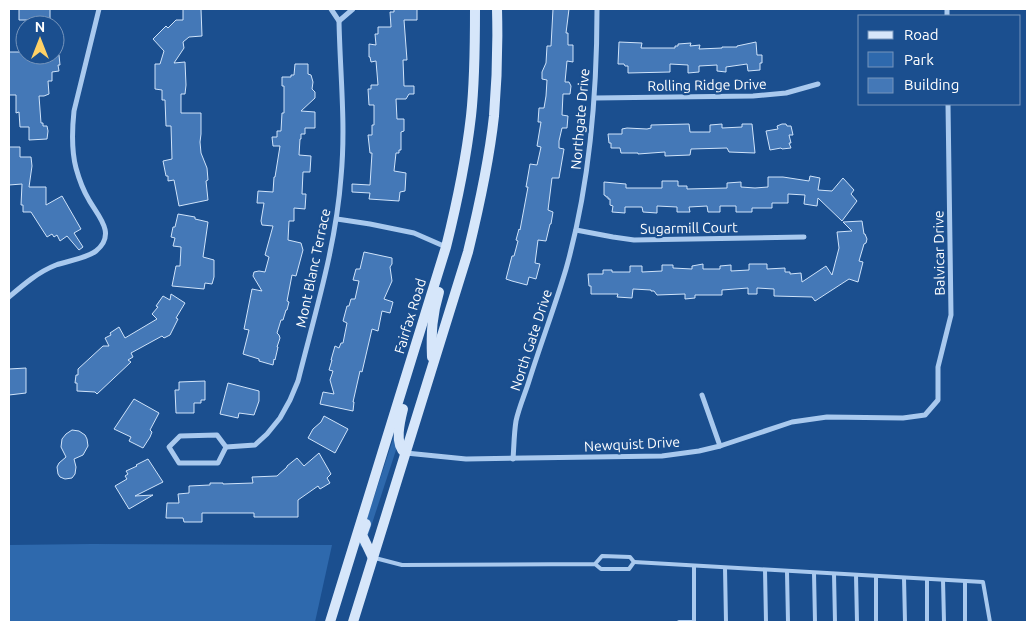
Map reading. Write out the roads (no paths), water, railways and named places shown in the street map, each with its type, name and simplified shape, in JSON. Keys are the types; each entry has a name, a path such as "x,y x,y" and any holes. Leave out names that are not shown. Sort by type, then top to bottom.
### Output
{"main road":[{"name":"Fairfax Road","path":"330,622 446,247 456,208 464,168 471,114 475,9"},
{"path":"353,622 468,252 478,212 494,116 497,75 497,9"},
{"path":"433,366 431,337 434,311 451,253 450,249 446,247"},
{"path":"406,453 401,448 399,423 416,363 416,343"},
{"path":"372,485 374,497 362,535 373,558"}],"street":[{"path":"9,297 37,275 56,265 90,255 101,245 104,238 103,222 89,201 81,184 75,167 72,148 74,111 99,9"},
{"path":"331,9 339,21 353,9"},
{"name":"Northgate Drive","path":"576,230 586,175 595,98 597,9"},
{"name":"Mont Blanc Terrace","path":"226,448 255,445 267,434 276,424 290,400 298,381 329,260 341,176 343,133 339,21"},
{"name":"Rolling Ridge Drive","path":"595,98 753,96 786,93 818,84"},
{"name":"Balvicar Drive","path":"938,400 938,368 951,315 948,105"},
{"path":"336,219 414,233 446,247"},
{"name":"Sugarmill Court","path":"576,230 613,238 634,240 804,237"},
{"name":"North Gate Drive","path":"513,458 516,421 566,269 576,230"},
{"path":"702,395 720,446"},
{"name":"Newquist Drive","path":"406,453 466,459 662,456 720,446 792,422 827,417 903,418 925,414 938,400"},
{"path":"217,435 226,448 218,462 179,462 169,447 180,436 217,435"}],"lane":[{"path":"595,564 602,556 630,557 634,562 983,582 990,622"},
{"path":"373,558 402,565 595,564 601,569 629,569 634,562"},
{"path":"679,622 694,622 694,566"},
{"path":"725,568 726,622"},
{"path":"765,570 766,622"},
{"path":"787,572 788,622"},
{"path":"814,573 815,622"},
{"path":"834,574 835,622"},
{"path":"856,576 857,622"},
{"path":"876,576 876,622"},
{"path":"904,578 905,622"},
{"path":"926,579 927,622"},
{"path":"944,580 944,622"},
{"path":"965,581 965,622"}]}
